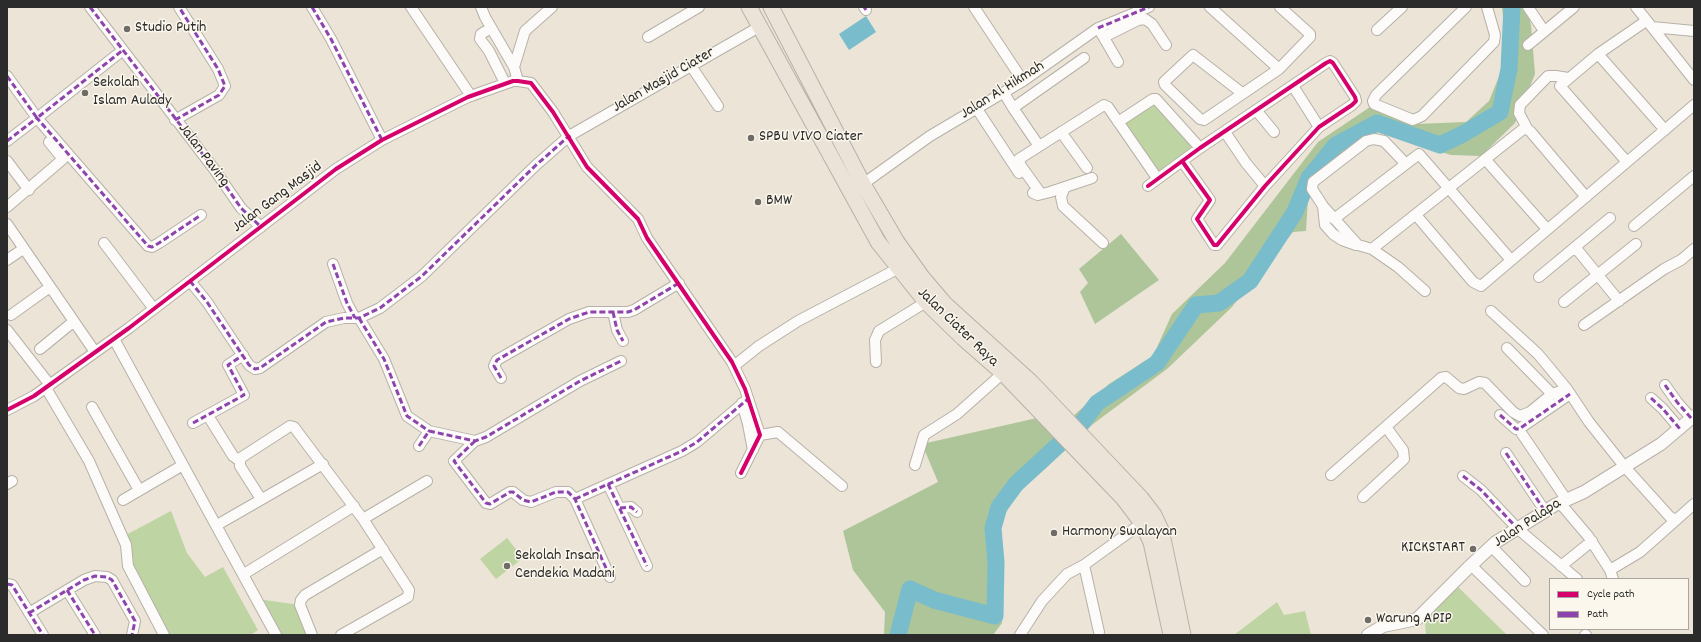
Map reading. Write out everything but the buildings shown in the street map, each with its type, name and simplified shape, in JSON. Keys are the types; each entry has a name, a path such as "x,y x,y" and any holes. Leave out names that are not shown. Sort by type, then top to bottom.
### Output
{"main road":[{"name":"Jalan Ciater Raya","path":"749,7 878,242 926,302 963,338 1060,421"},
{"name":"Jalan Ciater Raya","path":"771,7 863,184 897,242 922,277 945,304 1017,368 1081,445 1142,523 1151,542 1171,635"},
{"path":"773,50 790,42"},
{"name":"Jalan Ciater Raya","path":"1081,445 1141,498 1154,515 1161,530 1183,635"}],"street":[{"name":"Jalan Paving","path":"90,7 175,120 214,168 241,208 261,227"},
{"path":"175,120 219,95 225,86 218,69 179,7"},
{"path":"312,7 332,39 382,140"},
{"path":"411,7 471,96"},
{"path":"481,7 485,18 514,67 518,81 531,83 569,136 587,167 638,219 647,238 734,366 745,401 760,435"},
{"path":"514,67 525,31 552,7"},
{"path":"648,37 699,7"},
{"path":"974,7 1023,81"},
{"name":"Jalan Al Hikmah","path":"863,184 930,136 1023,81 1098,28 1148,7"},
{"path":"1210,7 1279,69"},
{"path":"1242,93 1193,55 1164,82 1165,85 1202,120 1279,69 1310,35 1280,7"},
{"path":"1466,7 1376,95 1373,101 1374,104 1413,120 1422,116 1494,42 1495,36 1487,7"},
{"path":"1528,7 1544,31"},
{"path":"1528,45 1574,7"},
{"path":"1636,7 1694,80"},
{"path":"1378,30 1397,9"},
{"path":"1104,37 1145,18 1152,24 1166,44"},
{"path":"1627,162 1560,86 1598,54 1649,24 1694,30"},
{"name":"Jalan Masjid Ciater","path":"244,355 252,368 260,368 326,322 344,318 357,318 380,308 422,276 569,136 759,27"},
{"path":"1098,28 1118,62"},
{"path":"486,31 481,34 480,39 490,51 505,84"},
{"path":"7,141 38,123 123,50"},
{"path":"1598,54 1665,130"},
{"path":"1013,108 1084,58"},
{"path":"1148,186 1157,178 1200,148 1330,61 1333,63 1355,97 1356,100 1352,105 1319,127 1265,186 1220,244 1216,245 1197,219 1210,200 1182,161"},
{"path":"691,66 718,106"},
{"path":"7,76 63,159 29,190 7,207"},
{"path":"1568,78 1548,76 1520,105 1519,113 1528,130 1586,197"},
{"name":"Jalan Gang Masjid","path":"7,410 48,386 114,339 336,169 382,140 471,96 518,81"},
{"path":"1293,86 1319,127"},
{"path":"1004,93 1039,146"},
{"path":"1118,122 1153,99 1156,99 1200,148"},
{"path":"1039,191 1019,162 1021,158 1104,105 1108,107 1157,178"},
{"path":"1416,215 1477,285 1481,286 1694,105"},
{"path":"977,109 1033,193 1038,195 1092,178"},
{"path":"1256,110 1274,132"},
{"path":"38,123 148,246 152,246 160,242 201,215"},
{"path":"1372,249 1522,130 1528,130"},
{"path":"1061,132 1087,168"},
{"path":"1225,132 1246,163 1265,186"},
{"path":"1358,245 1323,206 1312,189 1313,182 1366,141 1374,139 1384,141 1389,144 1406,164"},
{"path":"1334,219 1419,154 1511,260"},
{"path":"1485,159 1547,229"},
{"path":"7,161 29,190"},
{"path":"1634,226 1694,176"},
{"path":"1065,186 1061,197 1063,206 1103,243"},
{"path":"1323,206 1325,225 1333,234 1342,240 1372,249 1398,267 1425,291"},
{"path":"1539,276 1610,218"},
{"path":"7,224 95,352"},
{"path":"104,243 154,309"},
{"path":"1564,302 1636,244"},
{"path":"1575,247 1619,301"},
{"path":"7,260 23,249"},
{"path":"1584,325 1664,269 1681,260 1694,249"},
{"path":"334,264 347,304 384,359 407,416 430,431 475,441"},
{"path":"734,366 759,346 798,321 899,268"},
{"path":"190,281 244,355 228,365 244,395 193,423"},
{"path":"501,378 494,366 497,360 582,314 589,312 634,310 679,283"},
{"path":"11,315 50,287"},
{"path":"876,362 875,340 879,331 926,302"},
{"path":"1492,311 1538,354 1569,391 1589,422 1624,466 1670,517 1676,520"},
{"path":"613,312 616,330 623,341"},
{"path":"40,349 73,322"},
{"path":"7,330 48,386 89,461 126,545 128,566 164,635"},
{"path":"114,339 244,574 276,635"},
{"path":"1507,348 1552,394"},
{"path":"610,578 575,499 568,492 562,490 527,501 510,492 488,504 454,461 475,441 490,435 580,381 621,361"},
{"path":"915,465 924,435 957,414 976,399 1003,373"},
{"path":"1331,475 1441,378 1450,379 1459,388 1464,390 1479,382 1485,383 1514,412 1520,416 1530,412 1552,394 1569,391"},
{"path":"1665,385 1676,402 1693,417"},
{"path":"1500,415 1516,430 1519,429 1569,391"},
{"path":"1651,398 1663,409 1680,429"},
{"path":"745,401 752,450"},
{"path":"575,499 682,451 697,442 745,401"},
{"path":"92,407 140,490"},
{"name":"Jalan Palapa","path":"1368,635 1382,626 1420,617 1491,546 1563,501 1584,492 1661,444 1693,417"},
{"path":"210,419 233,456 240,461"},
{"path":"261,499 240,466 242,457 290,426 297,429 364,519 409,590 410,594 408,597 341,635"},
{"path":"1363,497 1404,459 1404,450 1386,427"},
{"path":"419,446 430,431"},
{"path":"760,435 778,432 842,486"},
{"path":"1522,434 1563,501 1592,541 1611,574 1640,552 1693,507"},
{"path":"741,473 760,435"},
{"path":"1506,453 1545,512"},
{"path":"217,525 323,464"},
{"path":"123,500 183,466"},
{"path":"1463,476 1481,490 1518,529 1575,578"},
{"path":"364,519 427,481"},
{"path":"608,484 647,566"},
{"path":"244,574 354,506"},
{"path":"620,508 631,507 637,512"},
{"path":"1020,635 1042,601 1053,587 1067,574 1084,565 1142,523"},
{"path":"1561,566 1592,541"},
{"path":"1491,546 1526,581"},
{"path":"312,635 300,605 301,600 305,595 383,550"},
{"path":"1084,565 1099,632"},
{"path":"1476,570 1543,635"},
{"path":"29,613 84,580 95,576 107,577 112,580 134,621 134,630 132,635"},
{"path":"7,584 12,585 43,635"},
{"path":"67,590 95,635"}],"green space":[{"path":"1502,7 1526,7 1531,25 1535,74 1515,123 1481,156 1451,155 1377,132 1327,169 1308,199 1306,231 1293,232 1231,308 1167,369 1093,424 1016,494 1002,520 998,543 1002,623 993,635 884,635 885,612 853,570 843,531 938,482 922,444 1037,418 1053,434 1109,384 1153,356 1172,314 1225,263 1318,142 1370,107 1417,124 1466,122 1489,101 1507,57"},
{"path":"1153,99 1200,148 1155,180 1118,122"},
{"path":"1121,234 1159,280 1095,324 1080,292 1088,283 1079,269"},
{"path":"171,511 187,553 205,577 223,567 258,630 251,635 167,635 126,555 121,550 124,536"},
{"path":"507,538 523,558 496,579 480,559"},
{"path":"1455,584 1507,635 1426,635 1424,612"},
{"path":"257,599 300,605 312,635 276,635"},
{"path":"1277,602 1284,615 1305,611 1311,635 1234,635"}],"water":[{"path":"866,16 876,32 849,50 839,34"}],"waterway":[{"path":"898,635 910,589 934,600 995,616 996,562 993,528 999,507 1016,484 1082,423 1097,403 1157,363 1196,305 1219,303 1250,281 1295,212 1309,178 1336,145 1377,123 1440,145 1463,134 1500,112 1509,69 1512,7"}],"marked path":[{"path":"90,7 214,169 241,208 261,227"},
{"path":"175,120 219,95 225,86 218,69 179,7"},
{"path":"312,7 331,39 382,140"},
{"path":"1098,28 1149,7"},
{"path":"7,76 37,118 123,50"},
{"path":"7,141 37,118 148,246 152,247 159,243 201,215"},
{"path":"190,281 207,302 249,365 255,369 260,368 326,322 344,318 359,318 380,308 422,276 535,166 569,136 570,138"},
{"path":"333,264 347,303 355,318"},
{"path":"501,378 494,366 497,360 569,319 589,312 628,312 634,310 679,283"},
{"path":"613,312 617,330 623,341"},
{"path":"359,318 384,359 407,416 429,431"},
{"path":"193,423 244,395 228,365 243,355"},
{"path":"419,446 429,431 475,441 486,437 580,381 621,361"},
{"path":"1665,385 1692,419"},
{"path":"1500,415 1516,429 1519,429 1570,394"},
{"path":"1651,398 1663,409 1680,429"},
{"path":"575,499 682,451 697,442 748,399"},
{"path":"475,441 454,461 486,503 490,504 510,492 513,492 523,500 531,502 556,492 568,492 575,499 610,577"},
{"path":"1506,453 1545,511"},
{"path":"1463,476 1481,490 1518,529"},
{"path":"608,484 647,566"},
{"path":"620,508 631,507 637,512"},
{"path":"29,613 84,580 95,576 107,577 112,580 135,621 132,635"},
{"path":"7,584 12,585 43,635"},
{"path":"67,590 95,635"}],"cycle path":[{"path":"1148,186 1200,148 1330,61 1333,63 1355,97 1356,101 1352,105 1319,127 1265,186 1217,245 1214,245 1197,219 1210,200 1182,161"},
{"path":"7,410 34,396 129,328 336,169 382,140 468,97 513,81 518,81 531,83 553,112 587,167 638,219 647,238 732,362 745,389 760,435 741,473"}],"place":[{"name":"Studio Putih","path":"127,29"},
{"name":"Sekolah Islam Aulady","path":"85,93"},
{"name":"SPBU VIVO Ciater","path":"751,138"},
{"name":"BMW","path":"758,202"},
{"name":"Harmony Swalayan","path":"1054,533"},
{"name":"KICKSTART","path":"1473,549"},
{"name":"Sekolah Insan Cendekia Madani","path":"507,566"},
{"name":"Warung APIP","path":"1368,620"}]}
